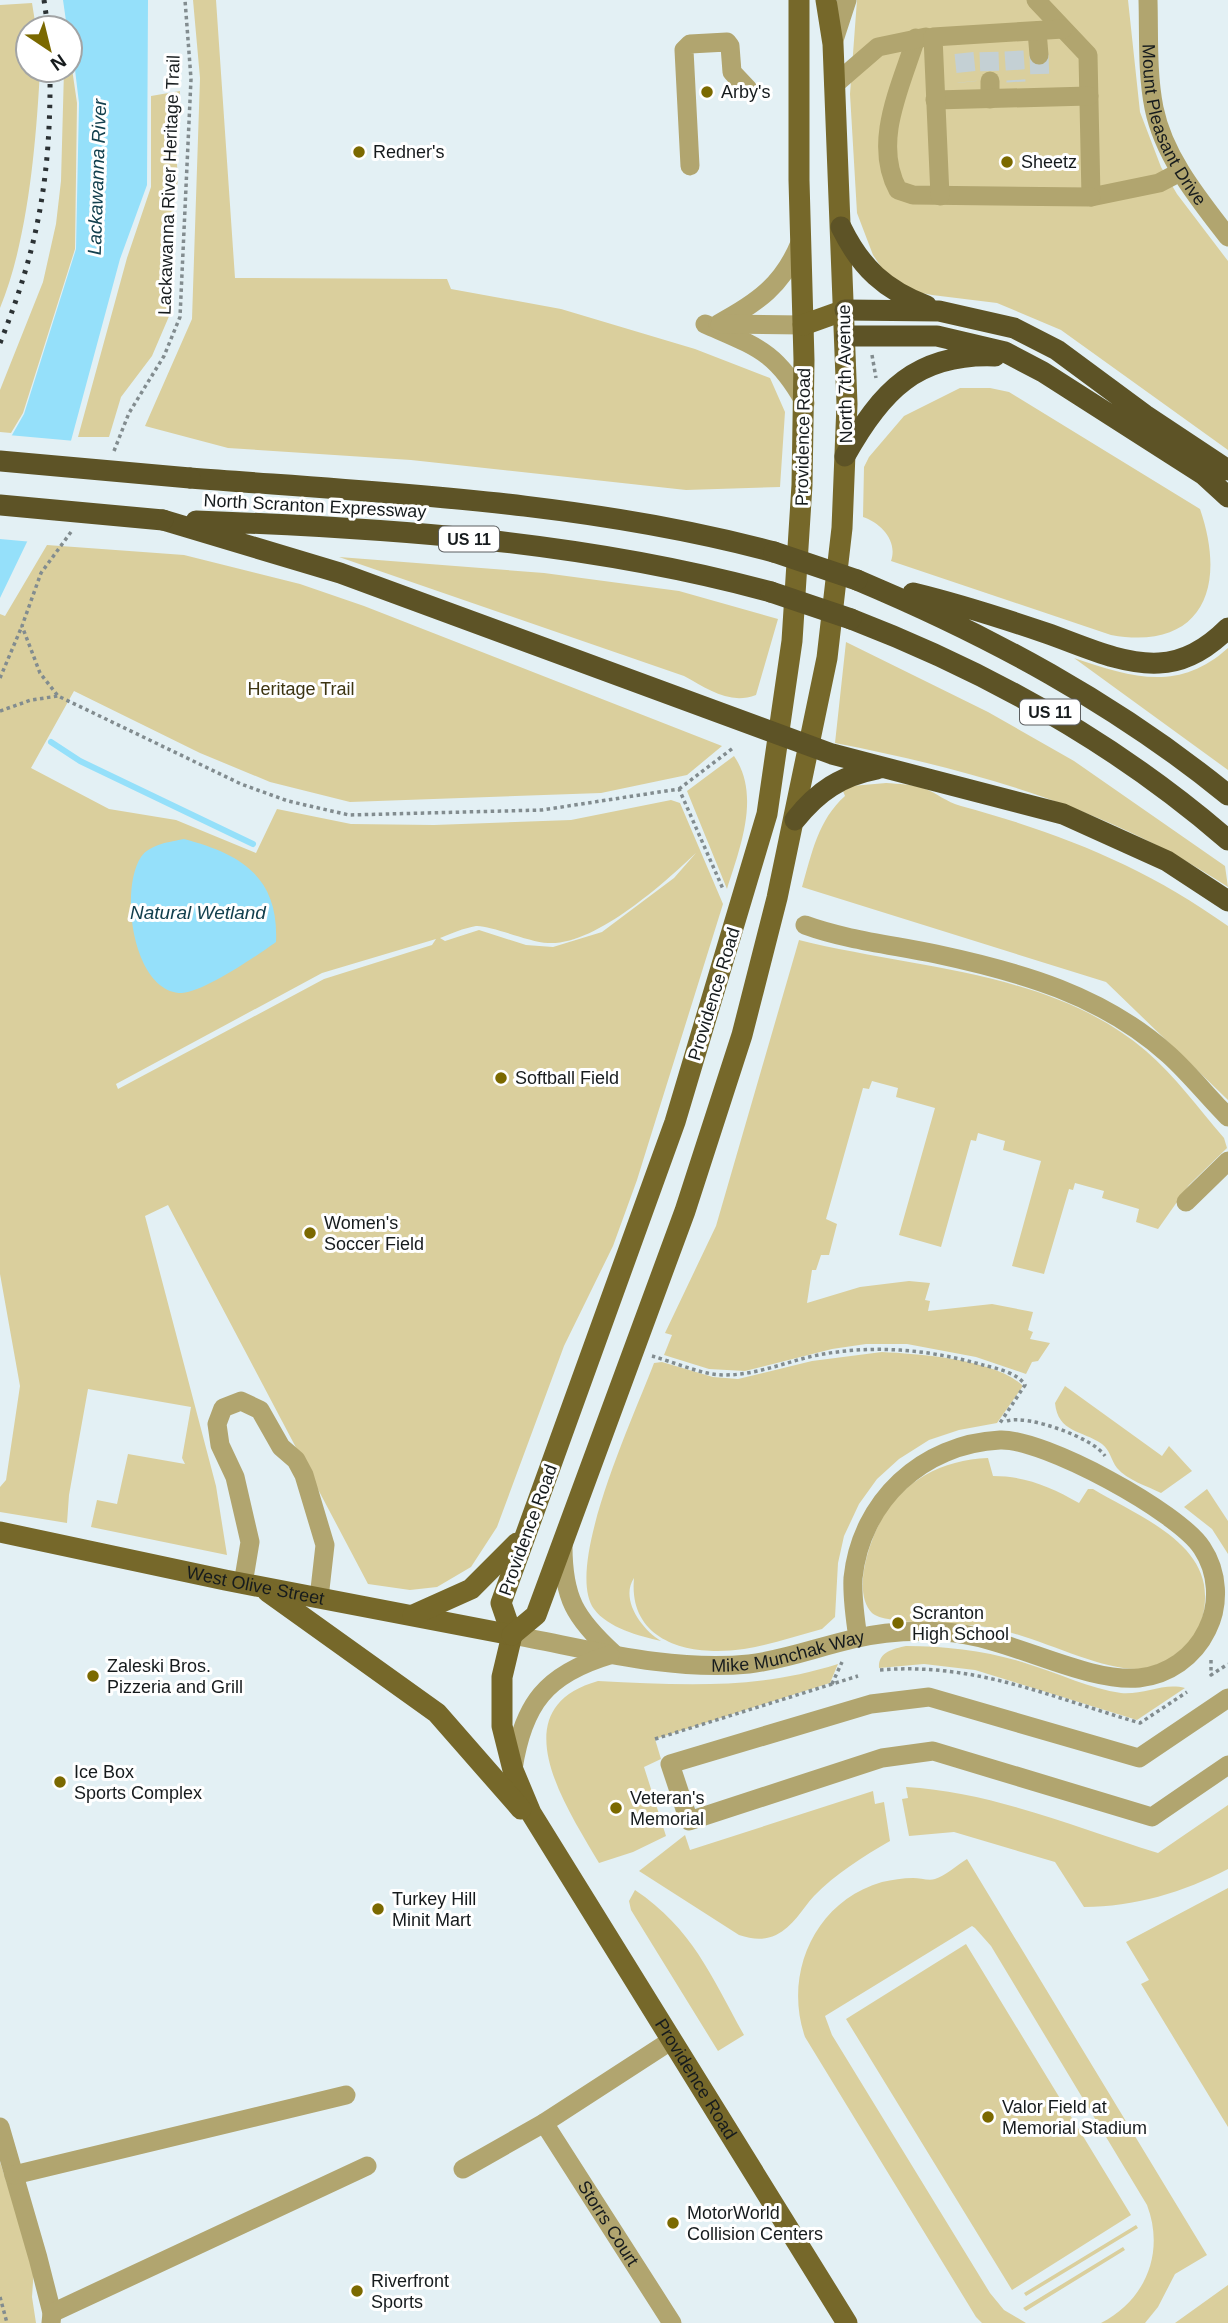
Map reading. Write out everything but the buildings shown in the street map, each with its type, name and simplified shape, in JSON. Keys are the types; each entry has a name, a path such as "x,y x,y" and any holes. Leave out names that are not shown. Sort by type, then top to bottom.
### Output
{"highway":[{"path":"841,227 857,258 877,280 903,297 939,311"},
{"path":"845,310 939,311 991,320 1037,338 1228,470"},
{"path":"846,336 937,336 984,345 1025,361 1204,475 1228,497"},
{"path":"845,456 863,424 884,396 919,370 943,360 970,356 998,356 1025,361"},
{"name":"North Scranton Expressway","path":"0,461 561,510 672,527 774,552 857,580 974,632 1068,683 1158,741 1228,795"},
{"name":"North Scranton Expressway","path":"0,505 163,520 309,525 556,548 664,565 771,592 851,619 959,663 1051,713 1138,769 1228,840"},
{"path":"163,520 340,573 810,746 1063,814 1167,861 1228,901"},
{"path":"857,580 973,608 1111,656 1143,663 1190,657 1228,628"},
{"path":"795,820 811,801 837,781 884,768"}],"main road":[{"name":"North 7th Avenue","path":"810,746 837,593 845,456 845,310 833,44 827,0"},
{"path":"796,6 803,325"},
{"path":"803,325 845,310"},
{"path":"803,325 846,336"},
{"name":"Providence Road","path":"803,325 805,404 796,589 767,814 662,1160 501,1603 512,1635 500,1695 502,1726 513,1770 544,1836 847,2323"},
{"name":"Providence Road","path":"512,1635 536,1615 712,1134 760,968 810,746"},
{"name":"West Olive Street","path":"0,1532 252,1585 512,1635"},
{"path":"412,1616 471,1588 499,1564 526,1534"},
{"path":"252,1585 437,1713 544,1836"}],"street":[{"path":"833,44 847,0"},
{"path":"1036,0 1088,55 1091,197"},
{"name":"Mount Pleasant Drive","path":"1148,0 1154,111 1180,172 1228,237"},
{"path":"834,85 878,47 924,37 964,45 1014,41 1037,31 1063,29"},
{"path":"1037,31 1038,55"},
{"path":"924,37 887,133 888,173 898,190 913,195 940,196 1091,197 1159,183 1180,172"},
{"path":"924,37 935,100 940,196"},
{"path":"690,166 684,50 690,44 727,42 732,72 748,89"},
{"path":"935,100 967,91 990,90 1040,89 1089,96"},
{"path":"712,324 751,307 772,290 787,272 801,242"},
{"path":"712,324 803,325"},
{"path":"712,324 756,346 777,361 805,404"},
{"path":"805,925 984,964 1037,979 1077,995 1101,1007 1158,1046 1228,1117"},
{"path":"1186,1202 1228,1161"},
{"path":"252,1585 250,1538 235,1477 220,1445 218,1424 223,1408 241,1401 260,1410 281,1447 296,1460 304,1475 325,1545 319,1598"},
{"name":"Mike Munchak Way","path":"512,1635 674,1663 730,1665 776,1659 858,1638 927,1631 963,1634 999,1642 1119,1678 1155,1675 1181,1662 1200,1643 1215,1602 1213,1571 1199,1543 1178,1523 1078,1465 1040,1447 1009,1441 964,1446 928,1462 896,1485 875,1508 863,1538 854,1575 853,1597 858,1638"},
{"path":"513,1770 523,1721 542,1692 554,1680 578,1665 614,1653 583,1623 568,1598 563,1571 564,1538"},
{"path":"1228,1698 1139,1758 929,1697 871,1704 670,1765 689,1821 882,1758 933,1751 1152,1817 1228,1765"},
{"path":"463,2169 544,2123 672,2040"},
{"path":"14,2175 346,2095"},
{"name":"Storrs Court","path":"544,2123 672,2323"},
{"path":"0,2127 51,2318 367,2166"}],"path":[{"name":"Lackawanna River Heritage Trail","path":"110,462 129,413 164,356 180,317 191,79 185,0"},
{"path":"870,346 876,379"},
{"path":"0,678 41,573 72,531"},
{"path":"22,626 40,673 58,696 241,784 288,801 349,815 541,810 679,789 707,771 733,748"},
{"path":"0,711 31,700 58,696"},
{"path":"679,789 737,920"},
{"path":"652,1356 720,1375 746,1374 814,1356 874,1349 946,1354 997,1368 1022,1380 1025,1385 998,1426 991,1428"},
{"path":"832,1684 842,1662"},
{"path":"1211,1675 1228,1664"},
{"path":"880,1670 918,1667 988,1676 1140,1723 1187,1692"},
{"path":"655,1739 858,1676"},
{"path":"0,2297 7,2323"}],"green space":[{"path":"193,0 216,0 235,278 447,279 451,289 561,309 695,349 770,378 785,412 780,487 686,490 411,460 228,448 145,426 192,319 200,78"},
{"path":"857,0 1128,0 1140,112 1161,167 1177,194 1228,261 1228,450 1061,330 997,303 912,291 890,280 873,255 857,213 850,94"},
{"path":"32,3 34,14 14,14 14,84 39,84 33,160 24,222 18,253 0,308 0,5"},
{"path":"64,84 74,84 77,103 75,249 23,413 11,433 0,432 0,390 43,282 56,224 61,181"},
{"path":"180,91 176,151 178,179 170,236 170,314 152,356 121,397 109,437 78,437 127,258 151,187 151,96"},
{"path":"960,388 990,388 1009,392 1200,509 1208,538 1208,589 1199,608 1186,624 1166,633 1142,638 1111,635 891,561 893,554 890,540 882,528 863,517 864,467 869,457 904,416"},
{"name":"Heritage Trail","path":"47,545 184,555 300,584 364,606 722,746 687,775 601,793 350,802 270,782 200,753 74,691 31,768 109,809 176,820 256,853 277,809 351,824 434,825 571,820 671,800 680,803 723,904 637,1180 613,1246 564,1346 497,1527 471,1567 437,1587 410,1590 368,1584 168,1205 145,1216 216,1486 227,1555 91,1527 97,1500 117,1504 128,1454 185,1464 182,1458 191,1407 88,1389 69,1495 67,1523 0,1512 0,1487 6,1480 20,1386 0,1274 0,614 5,616","holes":["696,853 674,878 602,932 553,947 526,945 479,930 445,941 440,938 476,926 540,942 567,941 607,924 628,910","436,939 432,945 324,979 118,1089 116,1084 322,973"]},
{"path":"339,557 544,573 679,591 778,619 756,695 746,698 728,697 684,676"},
{"path":"846,642 988,712 1074,761 1225,866 1228,887 1183,859 1136,835 1039,796 938,766 835,743"},
{"path":"1228,648 1228,770 1074,658 1135,675 1172,676 1209,662"},
{"path":"734,756 742,771 747,804 742,839 727,889 687,791"},
{"path":"886,783 923,788 956,804 1067,840 1165,886 1228,926 1228,1100 1106,982 802,887 822,826 845,796 843,791 852,786"},
{"path":"799,940 980,976 1025,988 1068,1004 1109,1024 1146,1051 1177,1082 1224,1138 1227,1148 1189,1185 1158,1229 1136,1222 1139,1209 1102,1198 1104,1191 1075,1183 1073,1190 1069,1189 1044,1274 1012,1266 1041,1161 1003,1150 1005,1141 978,1133 976,1141 971,1140 941,1247 899,1235 935,1108 896,1097 898,1088 872,1081 869,1089 863,1088 826,1219 837,1224 829,1255 821,1255 816,1270 812,1270 807,1303 860,1287 909,1281 930,1283 925,1300 930,1301 928,1311 992,1304 1033,1312 1028,1330 1033,1332 1030,1339 1050,1343 1038,1361 1032,1362 1026,1374 976,1357 907,1344 866,1344 832,1349 745,1371 709,1369 664,1355 672,1335 665,1333 716,1226"},
{"path":"882,1352 976,1364 1010,1377 1023,1386 997,1423 959,1430 929,1440 899,1459 877,1479 859,1504 844,1536 838,1563 835,1617 822,1629 744,1649 724,1651 684,1647 652,1631 641,1617 635,1600 634,1578 630,1586 631,1604 646,1629 661,1641 624,1630 600,1616 594,1609 587,1588 588,1559 595,1525 619,1451 654,1363 662,1362 713,1377 738,1379 812,1361"},
{"path":"1065,1386 1162,1456 1169,1446 1192,1471 1161,1493 1126,1476 1117,1468 1102,1444 1072,1429 1061,1420 1055,1403"},
{"path":"988,1458 993,1476 1016,1478 1037,1484 1079,1503 1088,1489 1093,1489 1147,1519 1181,1545 1194,1560 1202,1578 1205,1598 1200,1624 1188,1643 1169,1659 1155,1666 1123,1668 986,1627 892,1620 872,1613 863,1593 864,1568 876,1531 889,1507 925,1475 955,1463"},
{"path":"1207,1489 1228,1521 1228,1554 1212,1529 1184,1507"},
{"path":"906,1646 952,1648 1013,1659 1098,1688 1121,1693 1169,1687 1185,1688 1137,1720 975,1670 924,1664 879,1668 884,1655"},
{"path":"838,1664 830,1683 655,1739 661,1759 644,1767 666,1836 633,1852 599,1863 571,1815 549,1762 546,1736 552,1714 568,1695 598,1681 690,1684 748,1682"},
{"path":"906,1787 938,1790 1002,1803 1158,1853 1228,1805 1228,1869 1194,1885 1158,1897 1084,1907 1055,1862 954,1832 909,1836 902,1799 908,1798"},
{"path":"873,1791 875,1804 884,1802 890,1841 831,1880 782,1932 771,1937 758,1939 739,1935 639,1871 685,1835 690,1850"},
{"path":"967,1859 1207,2255 1175,2274 1158,2307 1145,2323 1101,2323 1130,2301 1148,2273 1154,2240 1147,2205 991,1946 975,1928 972,1926 825,2016 832,2035 990,2293 1004,2310 1026,2323 982,2323 976,2317 805,2037 799,2013 798,1989 802,1965 810,1943 822,1923 839,1905 859,1892 882,1882 913,1878 935,1879"},
{"path":"1228,1888 1228,2127 1141,1984 1149,1980 1126,1942"},
{"path":"635,1890 655,1905 686,1937 710,1973 744,2035 718,2051 631,1910 629,1901"},
{"name":"Valor Field at Memorial Stadium","path":"966,1944 1131,2215 1012,2290 846,2019"},
{"path":"0,2162 34,2267 32,2297 36,2323 0,2323"},
{"path":"1136,2225 1138,2228 1026,2296 1024,2293"},
{"path":"1123,2247 1125,2250 1026,2311 1023,2308"},
{"path":"1228,2285 1228,2323 1175,2323"}],"water":[{"name":"Lackawanna River","path":"63,0 148,0 147,185 120,259 65,463 0,598 0,456 24,414 76,249 79,103 77,84 84,84 84,14 65,14"},
{"name":"Natural Wetland","path":"184,839 223,852 252,872 271,901 276,942 217,980 182,993 165,989 152,976 142,959 131,915 131,892 134,872 145,853 161,844"}],"pier":[{"path":"8,435 75,441 56,503 33,542 0,539 0,449"}],"waterway":[{"path":"51,742 80,761 253,844"}],"tunnel":[{"path":"1014,51 1016,82"},
{"path":"989,52 990,81"},
{"path":"964,53 967,82"},
{"path":"1039,55 1040,82"}],"railway":[{"path":"44,0 46,14"},
{"path":"0,343 24,274 40,209 48,143 50,84"}],"place":[{"name":"Arby's","path":"707,92"},
{"name":"Redner's","path":"359,152"},
{"name":"Sheetz","path":"1007,162"},
{"name":"Softball Field","path":"501,1078"},
{"name":"Women's Soccer Field","path":"310,1233"},
{"name":"Scranton High School","path":"898,1623"},
{"name":"Zaleski Bros. Pizzeria and Grill","path":"93,1676"},
{"name":"Ice Box Sports Complex","path":"60,1782"},
{"name":"Veteran's Memorial","path":"616,1808"},
{"name":"Turkey Hill Minit Mart","path":"378,1909"},
{"name":"Valor Field at Memorial Stadium","path":"988,2117"},
{"name":"MotorWorld Collision Centers","path":"673,2223"},
{"name":"Riverfront Sports","path":"357,2291"}]}
